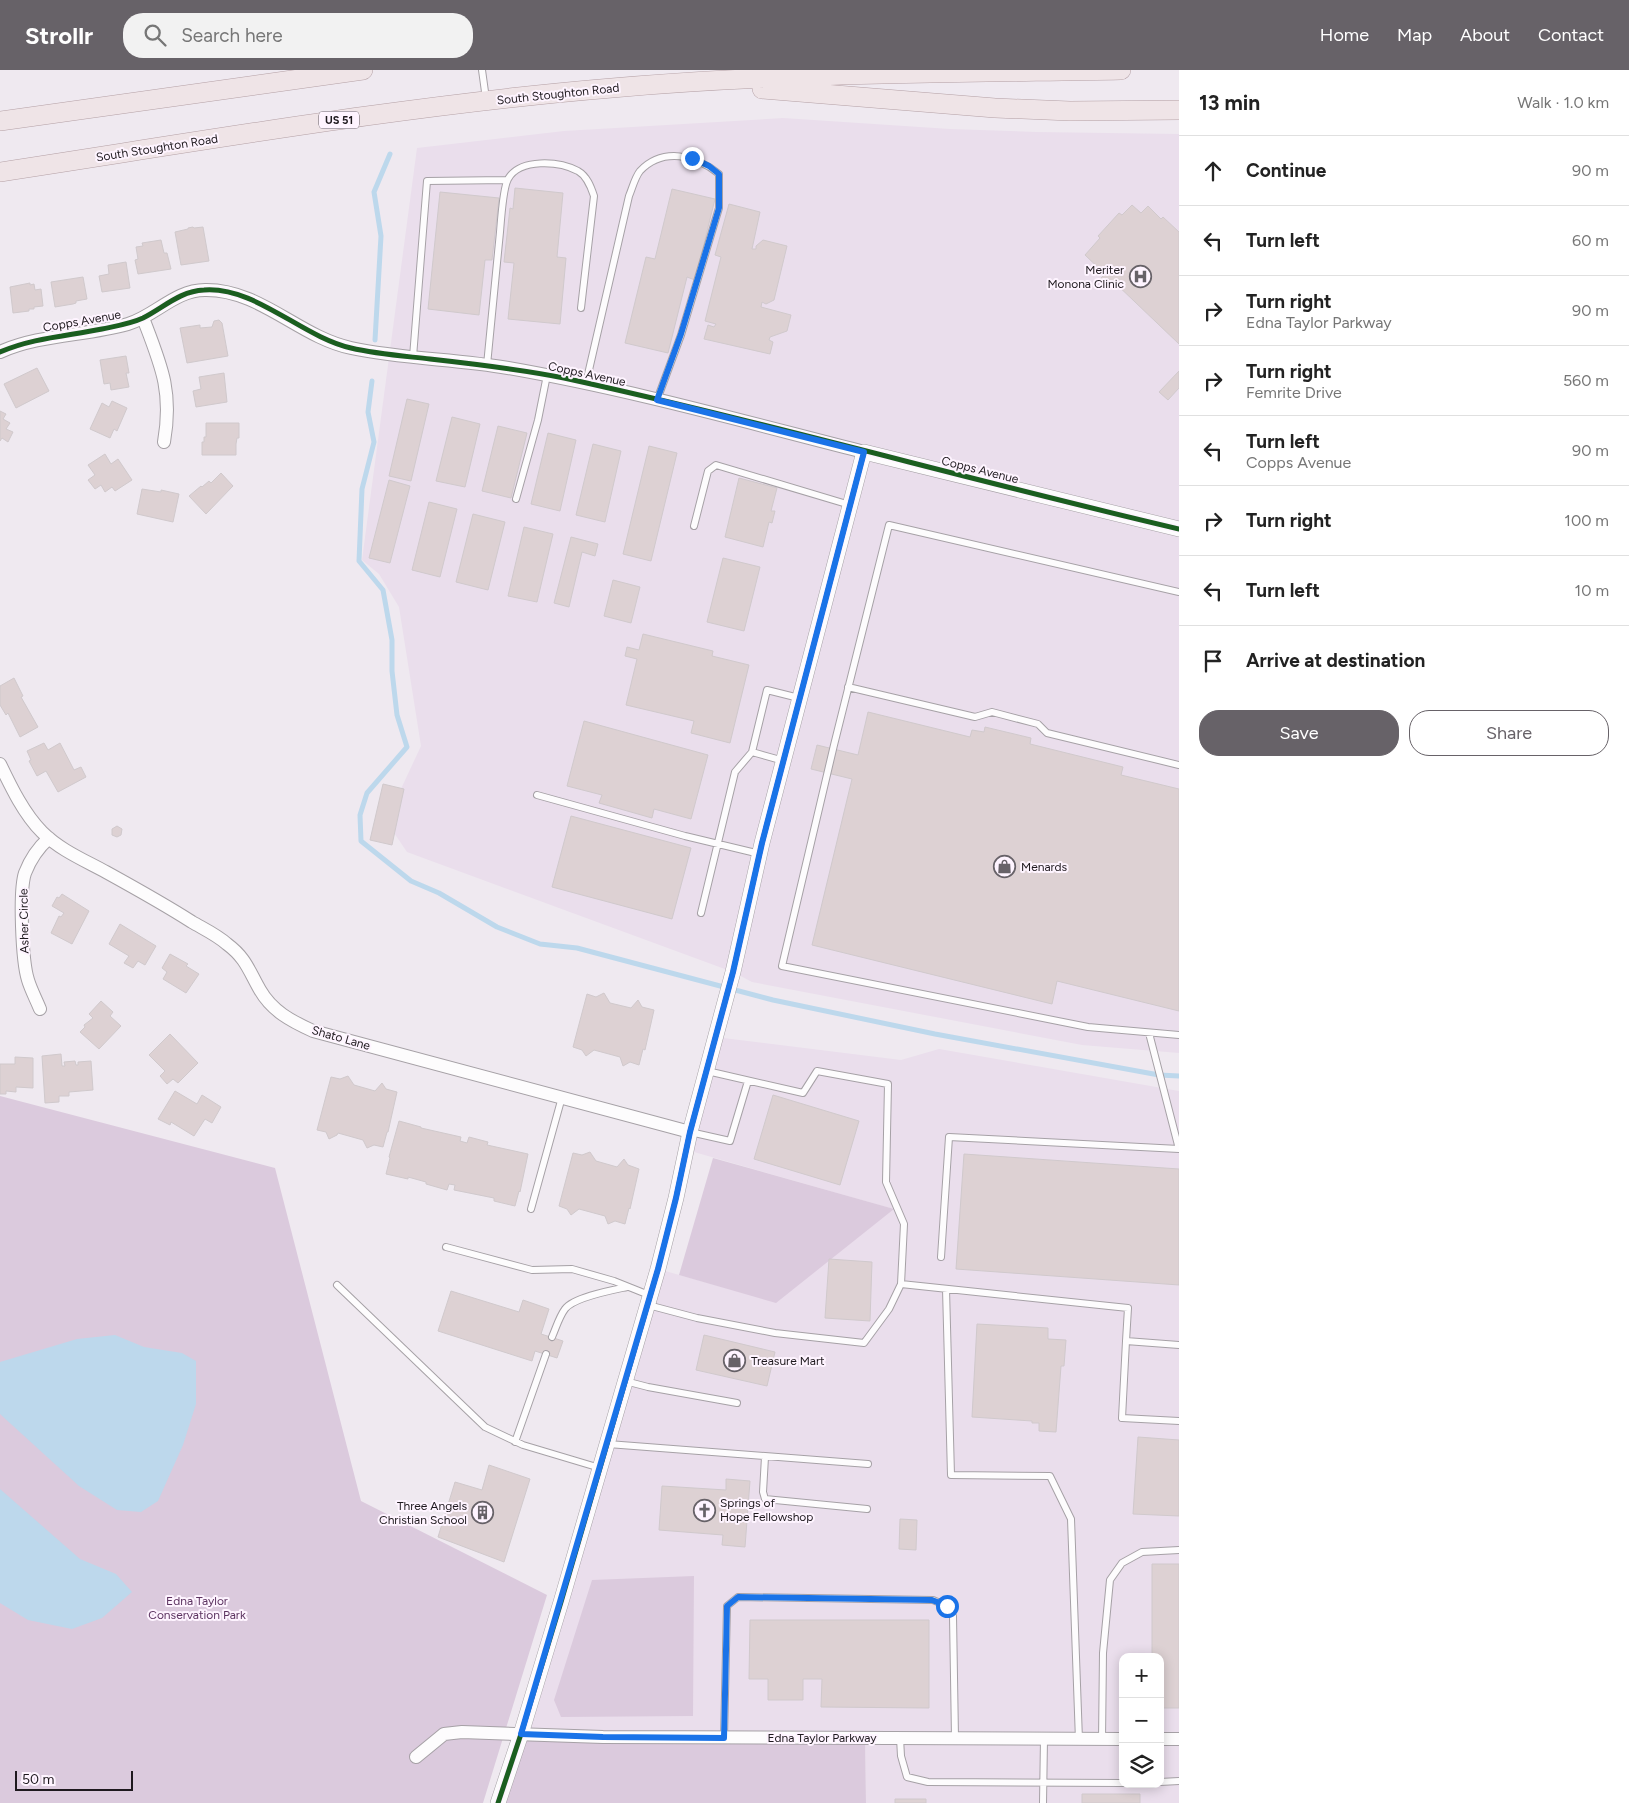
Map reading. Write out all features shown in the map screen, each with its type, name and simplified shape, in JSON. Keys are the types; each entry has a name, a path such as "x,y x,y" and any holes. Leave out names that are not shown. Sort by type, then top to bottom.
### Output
{"main road":[{"path":"0,121 363,70"},
{"name":"South Stoughton Road","path":"0,172 355,118 486,101 613,88 727,81 930,73 1121,70"},
{"path":"727,81 768,90 995,108 1070,111 1179,110"}],"street":[{"name":"Copps Avenue","path":"0,352 15,345 37,339 62,337 128,324 143,318 166,303 189,292 219,290 234,293 266,307 303,329 348,348 487,365 586,383 1179,530"},
{"path":"143,318 163,369 166,386 168,414 164,442"},
{"path":"498,1803 521,1734 649,1300 676,1198 690,1132 731,978 760,854 864,452"},
{"name":"Shato Lane","path":"0,764 31,818 59,847 154,898 226,942 238,952 247,964 267,1001 285,1017 297,1024 313,1031 690,1132"},
{"name":"Asher Circle","path":"40,1009 25,970 22,885 29,865 43,843 49,838"},
{"name":"Edna Taylor Parkway","path":"416,1757 444,1734 462,1732 603,1737 1119,1740"},
{"path":"1164,1739 1179,1739"}],"lane":[{"path":"482,70 486,101"},
{"path":"586,383 629,196 639,172 654,160 675,155 692,158 709,166 719,174 719,208 681,334 657,400"},
{"path":"487,365 507,180 517,169 535,163 558,165 579,172 590,185 594,196 580,308"},
{"path":"413,357 427,181 507,180"},
{"path":"516,500 548,375"},
{"path":"694,526 708,471 716,465 850,505"},
{"path":"1179,592 889,525 782,966 1088,1027 1179,1035"},
{"path":"848,688 975,717 992,712 1038,724 1047,733 1179,765"},
{"path":"701,913 735,772 752,752 767,690 800,698"},
{"path":"752,752 784,761"},
{"path":"537,795 685,836 760,854"},
{"path":"941,1257 949,1137 1179,1149 1149,1033"},
{"path":"446,1246 532,1270 572,1269 627,1286 649,1300 697,1318 775,1333 864,1343 889,1309 901,1284 904,1224 886,1182 888,1084 817,1071 802,1093 707,1071"},
{"path":"690,1132 730,1141 748,1081"},
{"path":"531,1209 562,1097"},
{"path":"901,1284 1128,1308 1122,1418 1179,1421"},
{"path":"337,1285 485,1427 515,1442 600,1468"},
{"path":"552,1337 565,1309 569,1305 627,1286"},
{"path":"946,1289 951,1475 1050,1476 1071,1519 1080,1740"},
{"path":"1126,1342 1179,1345"},
{"path":"515,1442 546,1354"},
{"path":"625,1381 648,1387 737,1402"},
{"path":"607,1444 868,1464"},
{"path":"765,1457 764,1499 867,1509"},
{"path":"1102,1740 1103,1653 1110,1580 1122,1563 1142,1552 1179,1550"},
{"path":"724,1738 727,1606 738,1597 932,1600 947,1606 954,1616 955,1738"},
{"path":"900,1738 901,1756 908,1777 928,1782 1119,1783"},
{"path":"1043,1803 1044,1739"},
{"path":"1164,1782 1179,1781"}],"shaded area":[{"path":"783,118 950,129 1179,134 1179,1053 1082,1045 752,982 733,972 407,852 386,821 421,746 399,607 379,574 362,560 417,148 564,131"},
{"path":"715,1037 901,1060 939,1049 1179,1091 1179,1803 866,1803 865,1739 521,1734 658,1269 776,1302 893,1209 687,1150"}],"green space":[{"name":"Edna Taylor Conservation Park","path":"0,1096 275,1168 361,1501 547,1595 483,1803 0,1803"},
{"path":"713,1158 894,1209 776,1303 679,1275"},
{"path":"694,1576 693,1716 561,1717 554,1700 592,1580"},
{"path":"521,1734 865,1738 866,1803 498,1803"}],"water":[{"path":"115,1335 144,1347 182,1353 196,1361 196,1404 183,1445 158,1501 141,1512 117,1510 79,1486 0,1414 0,1362 77,1339"},
{"path":"0,1489 80,1559 116,1574 132,1592 102,1618 72,1629 28,1620 0,1603"}],"building":[{"path":"515,188 563,193 557,257 566,258 560,324 508,319 514,263 504,262 510,208 513,209"},
{"path":"672,189 715,199 695,280 687,277 668,353 625,343 646,257 655,259"},
{"path":"440,192 499,198 492,260 485,260 479,315 428,309"},
{"path":"729,204 760,212 752,249 756,249 756,246 763,240 787,246 774,300 766,304 762,302 761,307 791,315 787,331 770,337 769,340 773,342 770,354 704,339 708,325 714,327 716,324 705,321 721,257 715,255"},
{"name":"Meriter Monona Clinic","path":"1132,205 1141,213 1148,206 1161,219 1163,217 1179,232 1179,344 1113,281 1107,287 1099,280 1105,274 1085,255 1100,238 1098,236 1119,213 1122,215"},
{"path":"193,227 203,227 209,261 181,265 175,232"},
{"path":"161,240 171,269 138,274 135,260 138,259 136,247 143,246 142,243"},
{"path":"126,262 130,288 102,292 99,276 109,274 108,265"},
{"path":"83,277 87,299 55,307 51,282"},
{"path":"30,283 30,285 34,284 35,290 41,289 43,306 34,307 34,309 29,309 29,311 13,313 10,287"},
{"path":"219,320 222,323 228,356 187,363 180,328 200,325 200,328 212,327 214,321"},
{"path":"126,356 129,373 126,373 129,387 111,390 110,383 104,384 100,360"},
{"path":"37,368 49,391 16,408 4,384"},
{"path":"1179,371 1179,388 1168,400 1159,392"},
{"path":"224,373 227,402 196,407 193,391 201,389 199,377"},
{"path":"407,399 429,404 411,481 389,476"},
{"path":"112,401 127,408 117,431 114,429 110,438 90,429 102,403 109,407"},
{"path":"0,411 6,414 3,419 10,423 6,429 13,432 8,442 2,438 0,441"},
{"path":"452,417 480,424 465,487 436,481"},
{"path":"206,423 239,423 236,455 202,455 202,442 204,442 204,437 206,437"},
{"path":"498,426 527,433 511,498 482,491"},
{"path":"548,433 576,440 560,511 531,504"},
{"path":"593,444 621,451 605,522 576,515"},
{"path":"649,446 677,453 651,561 623,554"},
{"path":"105,454 111,464 118,459 132,480 115,491 112,487 105,492 101,485 95,489 88,480 95,475 88,465"},
{"path":"221,473 233,486 206,514 189,496 209,481 211,483"},
{"path":"739,478 777,488 771,511 775,511 772,523 769,522 763,547 725,537"},
{"path":"389,480 410,486 390,563 369,558"},
{"path":"142,489 161,492 161,490 179,494 173,522 137,514"},
{"path":"429,502 457,509 440,577 412,570"},
{"path":"473,514 505,522 488,590 456,582"},
{"path":"524,527 553,534 537,602 508,596"},
{"path":"571,537 598,544 595,556 582,552 569,607 554,603"},
{"path":"723,558 760,567 744,631 707,622"},
{"path":"613,580 640,587 631,623 604,616"},
{"path":"643,634 713,651 712,656 749,665 730,743 691,733 694,721 626,705 637,659 625,656 627,647 639,650"},
{"path":"14,678 23,696 21,697 38,727 20,737 8,713 6,715 0,705 0,686"},
{"name":"Menards","path":"868,712 970,737 972,730 984,732 985,727 1031,738 1030,744 1123,767 1121,775 1179,789 1179,1011 1057,981 1052,1004 812,945 852,779 811,769 817,745 858,755"},
{"path":"584,721 708,755 691,819 654,809 652,818 599,803 602,795 567,786"},
{"path":"44,743 48,750 60,743 74,770 81,767 86,777 58,792 46,771 37,776 29,761 31,760 27,751"},
{"path":"383,784 404,789 392,845 370,840"},
{"path":"571,816 691,848 672,919 552,887"},
{"path":"117,826 122,829 121,835 117,837 112,835 112,829"},
{"path":"62,894 89,911 72,944 51,933 59,916 61,917 64,913 52,906 57,897 59,898"},
{"path":"120,924 156,946 145,965 138,961 133,968 124,963 129,956 109,944"},
{"path":"170,954 188,964 186,966 199,974 186,993 163,979 167,972 162,968"},
{"path":"604,993 610,1003 631,1008 638,1000 642,1007 654,1010 645,1050 643,1049 639,1065 630,1062 623,1066 620,1057 594,1050 586,1056 582,1050 573,1047 587,994 596,997"},
{"path":"101,1001 113,1012 110,1016 121,1026 99,1049 80,1032 85,1027 84,1025 93,1018 89,1014"},
{"path":"170,1034 198,1063 178,1083 173,1079 167,1084 160,1076 165,1071 149,1055"},
{"path":"61,1054 62,1066 65,1066 64,1062 75,1061 76,1065 78,1065 78,1062 91,1061 93,1090 69,1092 69,1096 59,1096 59,1102 45,1103 42,1056"},
{"path":"15,1057 33,1058 33,1088 16,1087 16,1092 6,1091 6,1094 0,1094 0,1064 15,1064"},
{"path":"348,1076 354,1085 375,1091 382,1083 386,1089 397,1092 383,1147 374,1145 367,1148 363,1140 338,1133 329,1139 326,1132 317,1130 331,1077 340,1079"},
{"path":"175,1091 197,1104 202,1095 221,1107 212,1123 205,1119 194,1136 171,1122 170,1125 158,1119"},
{"path":"773,1095 859,1121 840,1185 754,1159"},
{"path":"399,1121 461,1137 460,1141 467,1143 469,1137 488,1142 487,1145 528,1154 515,1206 494,1201 494,1198 454,1190 455,1185 449,1184 447,1190 408,1177 408,1179 386,1174"},
{"path":"590,1152 596,1161 617,1167 624,1159 628,1165 639,1169 625,1224 615,1221 608,1224 605,1216 579,1209 571,1215 567,1209 559,1206 573,1153 582,1155"},
{"path":"964,1154 1179,1169 1179,1285 956,1269"},
{"path":"829,1259 872,1262 870,1321 825,1318"},
{"path":"451,1291 519,1312 523,1300 549,1309 541,1334 563,1341 557,1358 535,1351 532,1361 438,1331"},
{"path":"977,1324 1048,1328 1048,1339 1066,1340 1064,1366 1061,1366 1056,1432 1039,1431 1039,1423 1032,1423 1032,1421 972,1417"},
{"name":"Treasure Mart","path":"704,1335 775,1352 767,1386 696,1370"},
{"path":"1138,1437 1179,1440 1179,1516 1133,1514"},
{"name":"Three Angels Christian School","path":"489,1465 530,1479 504,1562 438,1537 455,1482 482,1490"},
{"name":"Springs of Hope Fellowshop","path":"726,1479 750,1481 745,1547 722,1545 723,1535 659,1530 662,1486 726,1490"},
{"path":"900,1519 917,1520 916,1550 899,1549"},
{"path":"1152,1564 1179,1564 1179,1708 1164,1708 1164,1653 1152,1653"},
{"path":"750,1620 929,1620 929,1708 821,1707 822,1679 803,1679 803,1700 768,1700 768,1679 749,1679"},
{"path":"1082,1794 1140,1794 1140,1803 1082,1803"},
{"path":"895,1799 926,1799 926,1803 895,1803"}],"waterway":[{"path":"375,340 381,236 374,192 390,154"},
{"path":"372,381 368,412 374,442 362,489 359,561 383,590 392,640 392,671 397,715 407,747 367,793 360,815 361,841 411,881 439,893 497,927 540,944 577,948 773,1000 935,1034 1159,1075 1179,1076"}],"cycle path":[{"path":"0,352 37,340 133,322 187,293 204,290 223,291 242,296 260,304 315,334 351,348 514,369 564,378 641,395 1179,529"},
{"path":"498,1803 561,1602 658,1269 690,1132 733,972 762,843 864,452"}],"place":[{"name":"Meriter Monona Clinic","path":"1140,277"},
{"name":"Menards","path":"1005,867"},
{"name":"Treasure Mart","path":"735,1361"},
{"name":"Springs of Hope Fellowshop","path":"704,1510"},
{"name":"Three Angels Christian School","path":"483,1513"}],"route":[{"path":"692,158 709,166 719,174 719,208 681,334 657,400 864,452 762,843 733,972 690,1132 658,1269 521,1734 724,1738 727,1606 738,1597 932,1600 947,1606"}]}
